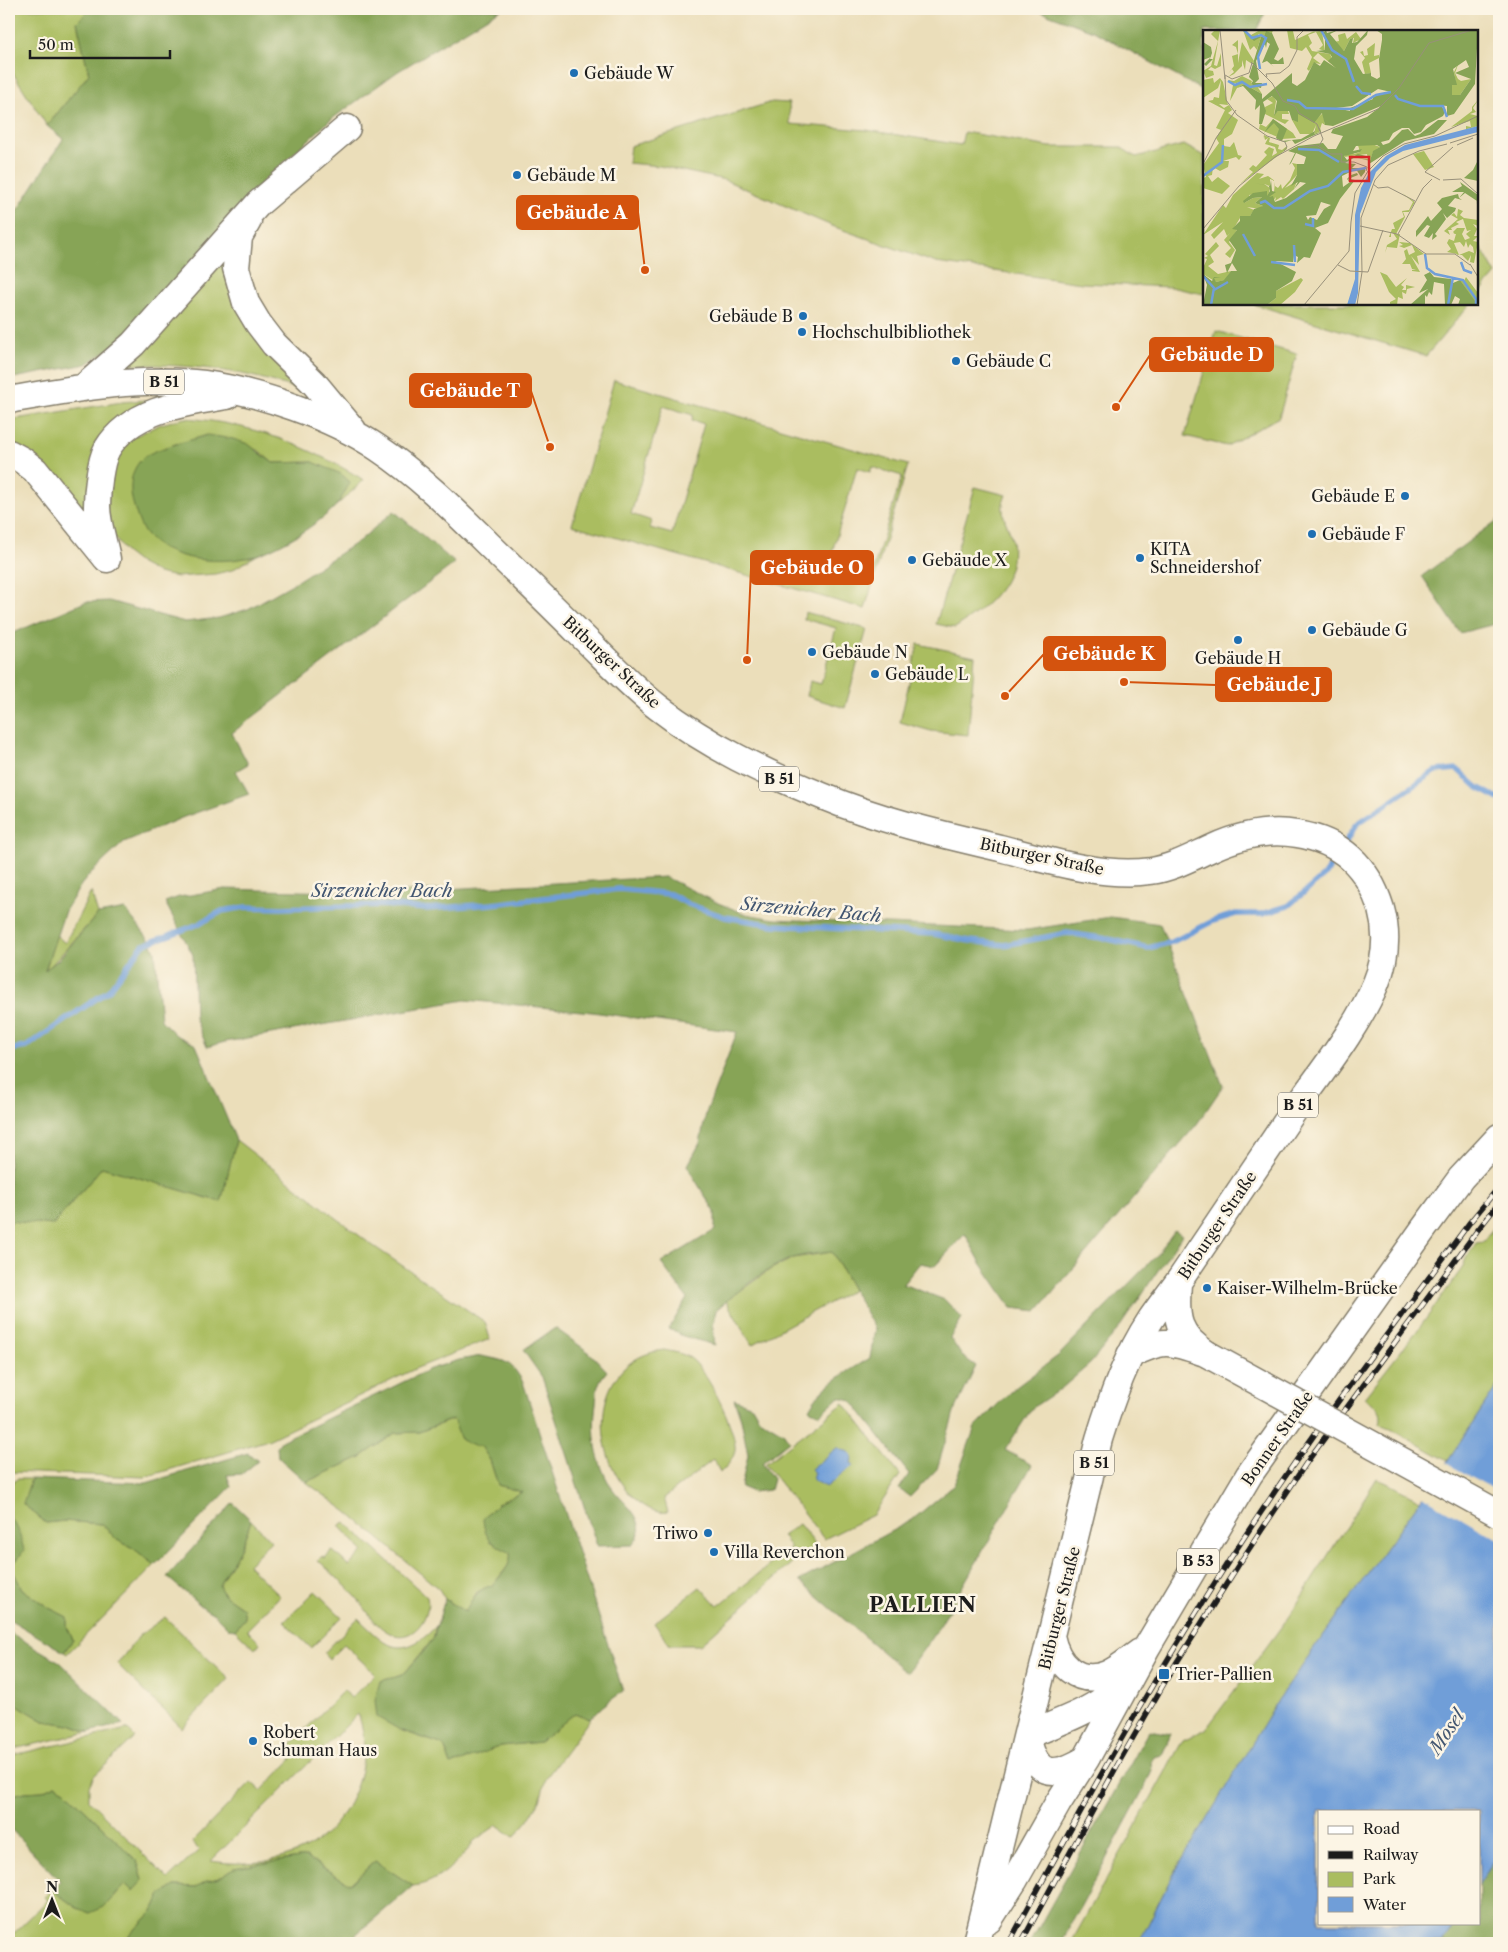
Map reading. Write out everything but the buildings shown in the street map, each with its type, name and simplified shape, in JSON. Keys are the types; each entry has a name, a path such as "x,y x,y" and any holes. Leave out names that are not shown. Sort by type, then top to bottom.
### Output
{"main road":[{"path":"83,388 134,344 259,203 347,128"},
{"path":"259,203 239,237 236,268 246,302 258,323 274,344 314,383 357,435"},
{"name":"Bitburger Straße","path":"9,400 83,388 164,382 205,384 245,393 304,412 357,435 379,448 419,479 469,524 626,679 660,709 758,770 874,816 1068,865 1107,871 1155,871 1234,840 1278,832 1304,835 1336,847 1357,862 1373,885 1386,931 1386,945 1382,967 1376,983 1356,1023 1289,1118 1178,1284 1152,1317 1130,1355 1114,1392 1099,1439 1028,1736 975,1941"},
{"path":"9,453 35,470 107,559 97,506 100,472 107,450 126,428 147,415 182,403 245,393"},
{"name":"Bonner Straße","path":"975,1941 1014,1880 1058,1803 1086,1759 1147,1647 1249,1476 1461,1178 1499,1137"},
{"path":"1178,1284 1176,1304 1180,1327 1189,1341 1207,1354 1499,1514"},
{"path":"1130,1355 1150,1345 1165,1342 1181,1345 1207,1354"},
{"path":"1052,1636 1054,1649 1064,1665 1078,1675 1086,1677 1097,1677 1110,1672 1147,1647"},
{"path":"1086,1759 1065,1769 1051,1771 1042,1768 1035,1761 1028,1736 1086,1710 1114,1692 1130,1677"}],"green space":[{"path":"9,9 90,9 77,22 89,74 47,126 9,67"},
{"path":"90,9 501,9 397,72 329,121 250,194 126,338 87,364 9,379 9,223 63,139 47,126 89,74 77,22"},
{"path":"1034,9 1267,9 1256,30 1203,30 1203,90 1093,31"},
{"path":"772,102 789,103 790,124 866,130 961,145 964,132 1050,147 1120,147 1136,157 1184,145 1203,155 1203,294 1170,287 1082,283 936,263 832,226 725,180 660,166 628,163 630,146"},
{"path":"1478,243 1496,274 1478,295"},
{"path":"224,250 311,394 260,378 222,370 165,365 127,365"},
{"path":"1256,305 1469,305 1426,356"},
{"path":"1216,331 1297,354 1279,417 1227,446 1185,436"},
{"path":"614,380 908,465 865,609 572,525","holes":["663,406 693,415 692,420 704,424 672,534 650,528 652,521 631,514","872,467 902,476 869,584 847,578 845,585 824,579 857,468 870,472"]},
{"path":"145,400 140,405 89,520 9,442 9,420"},
{"path":"185,418 233,425 278,438 321,457 364,480 336,506 350,482 313,462 273,463 258,450 190,441 175,444 160,451 237,558 259,554 232,570 215,574 177,577 158,573 139,563 125,552 115,538 106,511 114,460 133,437 161,424"},
{"path":"207,435 233,439 248,444 273,463 313,462 341,474 350,482 339,502 326,515 299,534 270,550 247,558 231,560 198,559 181,556 166,550 144,532 133,503 131,491 133,474 135,468 148,455"},
{"path":"975,487 1006,495 1003,502 1004,517 1012,540 1013,555 1010,569 998,592 967,620 955,628 936,624"},
{"path":"394,511 455,563 232,733 248,764 236,771 249,794 184,817 124,842 81,885 65,911 45,970 57,961 98,914 125,909 151,942 155,951 161,1020 176,1035 196,1045 236,1140 221,1202 102,1167 53,1225 9,1221 9,635 85,602 109,601 185,622 219,618 248,609 294,583 359,541"},
{"path":"1499,519 1499,623 1460,633 1422,576"},
{"path":"805,612 867,629 845,708 807,696 810,681 821,684 836,628 804,619"},
{"path":"918,644 975,656 968,735 931,731 900,722"},
{"path":"665,877 718,903 746,914 774,919 1027,930 1111,917 1160,924 1223,1086 1197,1124 1037,1311 1012,1308 981,1263 965,1234 935,1266 920,1263 903,1284 945,1300 962,1318 950,1338 962,1356 976,1366 954,1413 937,1469 910,1497 899,1489 909,1474 851,1400 839,1397 820,1414 809,1409 814,1400 828,1386 870,1358 875,1329 832,1252 802,1256 783,1262 733,1296 716,1310 713,1327 715,1345 683,1336 669,1329 687,1298 661,1263 715,1230 715,1212 688,1165 700,1143 706,1113 737,1032 592,1012 465,1000 225,1042 207,1047 195,1018 193,955 165,902 179,897 225,889 372,893"},
{"path":"91,892 98,914 45,972 56,935 65,943"},
{"path":"236,1140 369,1243 485,1322 490,1339 417,1368 268,1440 145,1477 9,1472 9,1221 53,1225 102,1167 221,1202"},
{"path":"1499,1221 1499,1383 1448,1461 1380,1423 1381,1415 1379,1411 1364,1398 1423,1323 1463,1267 1466,1258 1476,1243 1482,1242"},
{"path":"1175,1230 1182,1235 1119,1328 1091,1363 1062,1388 1032,1408 1005,1450 1032,1465 941,1624 907,1673 799,1581 912,1520 954,1485 975,1427 1011,1391 1059,1355 1157,1255"},
{"path":"832,1252 853,1290 752,1345 726,1301 771,1269 794,1258"},
{"path":"555,1328 590,1353 607,1371 600,1380 597,1391 594,1425 596,1447 606,1478 637,1520 639,1533 632,1545 597,1546 542,1377 523,1350"},
{"path":"664,1350 681,1354 697,1364 720,1401 735,1442 735,1451 731,1460 720,1473 714,1459 664,1498 668,1512 660,1512 640,1503 623,1485 611,1463 604,1439 604,1415 609,1392 620,1372 639,1358"},
{"path":"481,1356 511,1365 523,1382 623,1691 603,1706 590,1719 575,1713 540,1742 501,1746 451,1765 445,1748 441,1744 400,1730 377,1717 375,1700 380,1681 403,1675 433,1639 445,1599 465,1612 476,1595 483,1589 492,1586 505,1571 510,1553 488,1537 483,1519 497,1504 522,1492 498,1485 490,1460 481,1446 474,1446 461,1440 453,1419 419,1432 395,1433 361,1457 306,1482 278,1457 277,1447 281,1441 430,1369 459,1360"},
{"path":"734,1399 752,1406 759,1418 784,1433 789,1441 762,1463 773,1479 770,1490 753,1492 741,1487 748,1455 741,1419"},
{"path":"844,1403 900,1475 873,1515 824,1539 765,1464"},
{"path":"454,1419 474,1446 481,1446 490,1460 498,1485 522,1492 497,1504 490,1541 510,1553 508,1566 492,1586 477,1592 465,1612 445,1599 439,1589 346,1511 306,1482 361,1457 395,1433 419,1432"},
{"path":"248,1453 258,1461 242,1474 227,1475 231,1487 155,1565 133,1548 117,1540 102,1524 64,1521 46,1523 23,1504 31,1479 146,1483"},
{"path":"1377,1478 1420,1500 1283,1692 1169,1882 1139,1943 1071,1943 1183,1740 1206,1729 1290,1615"},
{"path":"17,1479 31,1479 23,1504 46,1523 64,1521 102,1524 117,1540 133,1548 155,1565 67,1654 64,1652 73,1640 67,1627 67,1617 49,1608 22,1589 10,1565 17,1560 13,1521 9,1518 9,1485"},
{"path":"233,1503 251,1520 240,1549 219,1586 224,1595 243,1608 245,1618 235,1630 229,1629 214,1614 167,1577"},
{"path":"9,1518 17,1528 24,1550 17,1560 10,1565 22,1589 49,1608 67,1617 67,1627 73,1640 64,1652 9,1619"},
{"path":"251,1520 271,1541 248,1565 280,1596 247,1630 260,1643 255,1649 235,1630 245,1618 243,1608 224,1595 219,1586 240,1549"},
{"path":"345,1522 427,1597 427,1612 414,1631 400,1636 381,1628 353,1593 318,1560 322,1556 325,1558 332,1550 349,1566 363,1551 339,1526"},
{"path":"799,1524 816,1545 795,1560 700,1645 670,1645 654,1623 700,1587 718,1606 791,1548 782,1536"},
{"path":"315,1591 342,1617 311,1648 284,1622"},
{"path":"165,1617 229,1679 182,1728 117,1664 140,1635"},
{"path":"358,1618 385,1642 399,1647 419,1641 436,1626 433,1639 403,1675 380,1681 400,1730 441,1744 445,1748 451,1765 501,1746 540,1742 575,1713 590,1719 546,1778 540,1801 527,1822 514,1837 497,1825 471,1843 472,1845 453,1865 431,1881 413,1886 375,1861 350,1884 306,1857 234,1868 219,1878 207,1881 196,1887 175,1886 160,1896 153,1911 128,1937 127,1943 9,1943 9,1938 48,1900 44,1897 52,1890 77,1908 112,1899 125,1884 143,1880 137,1861 65,1790 56,1785 43,1791 25,1792 9,1796 9,1756 127,1729 135,1737 94,1776 89,1786 89,1800 168,1879 199,1850 192,1842 251,1782 261,1791 292,1759 284,1751 344,1690 351,1698 375,1674 344,1644 329,1659 324,1653","holes":["358,1714 363,1732 364,1751 356,1789 347,1807 323,1837 308,1847 273,1860 248,1863 211,1861"]},
{"path":"9,1632 60,1662 123,1724 89,1732 70,1725 44,1721 16,1704 9,1697"},
{"path":"9,1697 16,1704 44,1721 70,1725 89,1732 9,1750"},
{"path":"1149,1730 1171,1734 1162,1755 1154,1757 1151,1762 1152,1770 1143,1790 1061,1943 1030,1943"},
{"path":"56,1785 65,1790 137,1861 143,1880 133,1891 125,1884 104,1907 90,1913 77,1908 52,1890 60,1881 9,1827 9,1796 25,1792 43,1791"},
{"path":"1499,1853 1499,1943 1442,1943 1454,1924 1480,1924 1480,1883"},
{"path":"306,1857 350,1884 375,1861 413,1886 346,1943 127,1943 128,1937 153,1911 160,1896 175,1886 196,1887 207,1881 219,1878 234,1868"}],"water":[{"name":"Mosel","path":"1499,1383 1499,1853 1480,1883 1480,1810 1318,1810 1318,1924 1454,1924 1442,1943 1139,1943 1169,1882 1283,1692 1448,1461"},
{"path":"838,1447 850,1454 852,1457 851,1463 854,1465 826,1487 814,1481 814,1473 811,1469"}],"pier":[{"path":"1444,1462 1499,1492 1499,1540 1420,1495"}],"waterway":[{"name":"Sirzenicher Bach","path":"1344,845 1357,824 1435,771 1457,769 1477,787 1499,799"},
{"name":"Sirzenicher Bach","path":"9,1050 26,1047 109,990 143,945 199,924 222,911 246,907 281,908 383,905 426,909 492,904 619,889 670,894 688,904 725,917 774,925 934,934 1004,945 1067,933 1108,939 1148,948 1172,942 1213,921 1236,914 1262,914 1288,906 1326,874 1337,855"}],"railway":[{"path":"1009,1943 1143,1701 1230,1559 1347,1389 1470,1222 1499,1187"},
{"path":"1021,1943 1118,1764 1170,1673 1239,1564 1309,1459 1499,1203"}],"place":[{"name":"Gebäude W","path":"574,73"},
{"name":"Gebäude M","path":"517,175"},
{"name":"Gebäude A","path":"645,270"},
{"name":"Gebäude B","path":"803,316"},
{"name":"Hochschulbibliothek","path":"802,332"},
{"name":"Gebäude C","path":"956,361"},
{"name":"Gebäude D","path":"1116,407"},
{"name":"Gebäude T","path":"550,447"},
{"name":"Gebäude E","path":"1405,496"},
{"name":"Gebäude F","path":"1312,534"},
{"name":"KITA Schneidershof","path":"1140,558"},
{"name":"Gebäude X","path":"912,560"},
{"name":"Gebäude G","path":"1312,630"},
{"name":"Gebäude H","path":"1238,640"},
{"name":"Gebäude N","path":"812,652"},
{"name":"Gebäude O","path":"747,660"},
{"name":"Gebäude L","path":"875,674"},
{"name":"Gebäude J","path":"1124,682"},
{"name":"Gebäude K","path":"1005,696"},
{"name":"Kaiser-Wilhelm-Brücke","path":"1207,1288"},
{"name":"Triwo","path":"708,1533"},
{"name":"Villa Reverchon","path":"714,1552"},
{"name":"Trier-Pallien","path":"1164,1674"},
{"name":"Robert Schuman Haus","path":"253,1741"}],"district":[{"name":"PALLIEN","path":"923,1605"}]}
